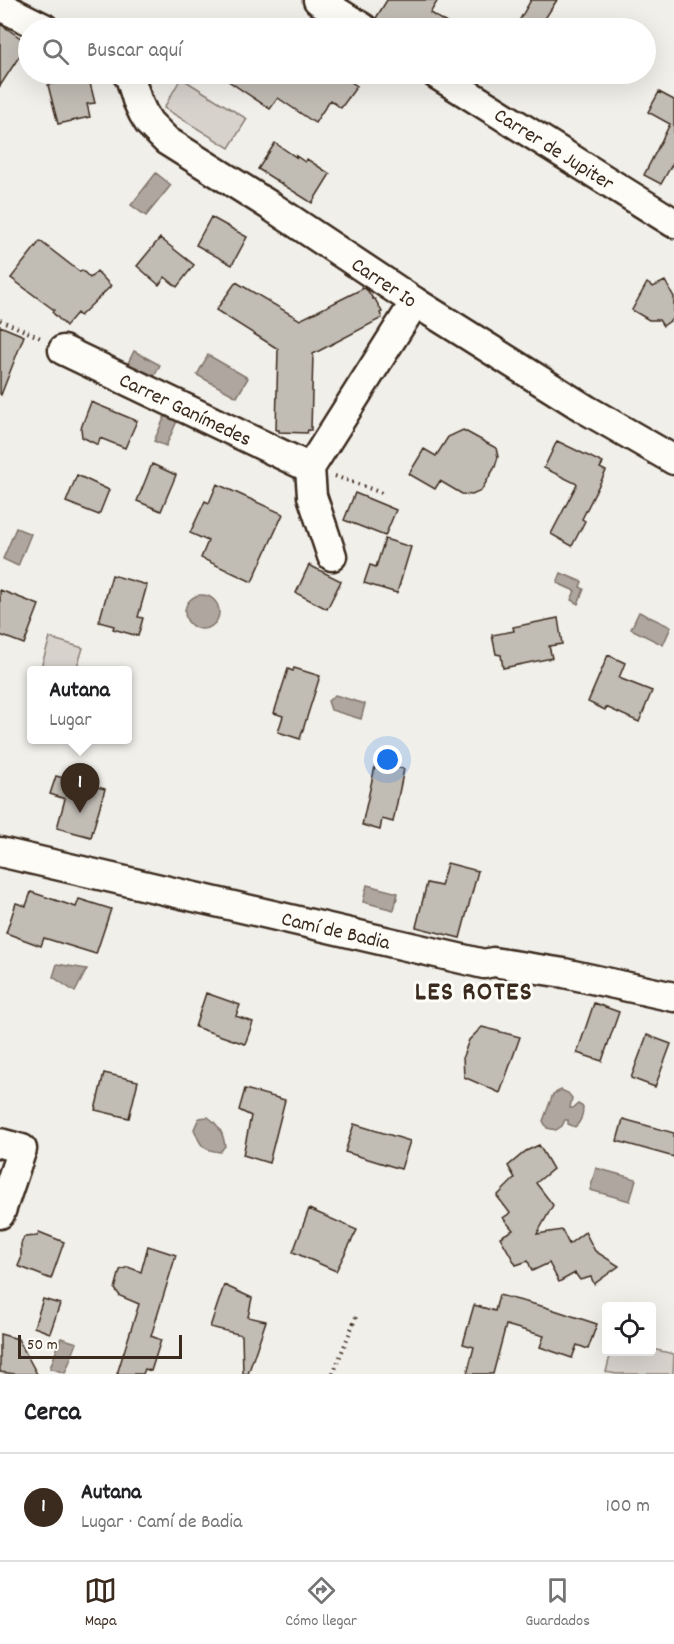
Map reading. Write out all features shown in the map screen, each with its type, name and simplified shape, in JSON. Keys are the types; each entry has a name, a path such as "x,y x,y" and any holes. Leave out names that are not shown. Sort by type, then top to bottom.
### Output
{"street":[{"path":"318,0 347,18"},
{"path":"0,6 24,18"},
{"name":"Carrer Io","path":"132,84 142,113 167,141 586,410 674,460"},
{"name":"Carrer de Jupiter","path":"452,84 674,223"},
{"path":"332,556 312,496 310,468 415,302"},
{"name":"Carrer Ganímedes","path":"63,350 310,468"},
{"name":"Camí de Badia","path":"0,852 484,964 493,962 564,973 674,997"},
{"path":"0,1214 11,1146"}],"path":[{"path":"0,320 57,345 63,350"},
{"path":"310,468 382,493"},
{"path":"333,1374 356,1317"}],"shaded area":[{"path":"178,84 191,84 247,119 229,148 164,108"},
{"path":"156,173 171,185 146,216 131,205"},
{"path":"134,351 160,365 153,379 127,365"},
{"path":"208,355 248,378 237,397 197,375"},
{"path":"165,416 177,421 166,446 154,441"},
{"path":"16,528 31,534 18,566 3,559"},
{"path":"561,573 582,582 580,587 584,589 578,604 571,600 575,591 557,583"},
{"path":"202,595 214,600 219,612 214,624 202,629 190,624 185,612 190,600"},
{"path":"639,612 671,627 663,645 631,629"},
{"path":"50,638 83,648 77,666 41,666"},
{"path":"335,695 365,704 361,719 331,710 328,701"},
{"path":"367,885 398,893 394,910 363,902"},
{"path":"57,964 87,969 75,992 53,977"},
{"path":"561,1090 572,1098 570,1108 578,1104 583,1107 583,1113 575,1127 565,1120 556,1130 547,1128 543,1121 553,1094"},
{"path":"208,1117 218,1126 223,1137 225,1146 220,1152 202,1146 194,1129 199,1118"},
{"path":"596,1168 636,1179 630,1201 590,1190"},
{"path":"61,1338 77,1343 65,1373 50,1368"},
{"path":"656,1350 674,1354 673,1374 606,1372 610,1356 656,1356"}],"building":[{"path":"387,0 438,0 430,13 438,18 376,18"},
{"path":"531,0 557,0 545,18 521,18"},
{"path":"0,24 18,36 18,58 0,86"},
{"path":"90,84 95,103 87,104 90,117 58,124 48,85"},
{"path":"233,84 354,84 357,86 341,108 330,100 315,123 278,98 270,109"},
{"path":"659,92 674,100 674,161 661,184 644,175 670,124 648,112"},
{"path":"275,143 296,157 305,162 307,159 330,174 312,203 258,169"},
{"path":"211,217 247,237 232,265 196,245"},
{"path":"160,238 194,265 177,287 165,277 159,285 137,266"},
{"path":"40,241 90,278 97,271 111,286 80,316 77,313 66,326 52,312 54,310 11,278"},
{"path":"665,281 674,297 674,318 663,326 659,320 649,320 632,310 647,283 653,287"},
{"path":"236,282 300,320 364,288 375,299 382,312 380,313 382,318 313,354 311,430 307,433 276,430 278,349 216,310"},
{"path":"0,326 24,336 1,395 0,394"},
{"path":"91,402 137,421 125,448 100,438 98,445 82,437 81,428"},
{"path":"463,430 496,448 498,457 495,467 481,491 472,495 462,494 440,481 435,489 409,474 424,449 436,456 448,437"},
{"path":"557,441 603,463 600,468 606,471 582,519 585,521 572,546 551,534 577,484 544,468"},
{"path":"152,464 176,475 161,511 137,501"},
{"path":"77,475 109,490 99,515 66,502"},
{"path":"217,484 283,514 252,582 201,558 208,541 190,533 205,501 209,503"},
{"path":"355,493 396,510 385,536 344,520"},
{"path":"385,539 411,547 397,593 364,583 370,565 376,567"},
{"path":"309,565 341,581 327,609 296,593"},
{"path":"112,575 147,585 138,617 143,618 138,636 113,629 114,626 99,622"},
{"path":"0,590 39,605 24,644 0,635"},
{"path":"558,618 562,644 549,646 552,658 503,668 501,655 496,654 492,635 514,631 513,627"},
{"path":"608,655 625,663 619,678 652,691 639,722 606,707 605,710 588,702"},
{"path":"294,668 320,676 300,739 278,732 283,716 274,713 288,669 293,671"},
{"path":"376,762 404,769 393,822 382,819 380,830 362,825"},
{"path":"56,776 105,789 91,837 57,828 65,799 50,794"},
{"path":"447,863 478,871 460,938 416,927 427,883 441,886"},
{"path":"31,892 76,907 79,899 111,909 96,954 44,938 41,946 6,933 16,903 26,906"},
{"path":"206,993 240,1005 236,1016 253,1022 245,1044 195,1027"},
{"path":"594,1003 619,1012 602,1061 577,1053"},
{"path":"482,1027 520,1037 500,1093 464,1077 463,1056 469,1040"},
{"path":"647,1035 671,1044 655,1087 631,1078"},
{"path":"104,1073 138,1081 129,1118 95,1110"},
{"path":"245,1089 285,1100 269,1163 243,1155 251,1116 239,1110"},
{"path":"623,1119 674,1133 674,1157 617,1141"},
{"path":"354,1124 410,1141 401,1169 345,1152"},
{"path":"539,1145 553,1169 536,1183 553,1205 537,1234 562,1230 569,1244 585,1232 595,1251 619,1266 594,1284 591,1277 580,1280 575,1273 559,1282 549,1263 532,1271 528,1261 516,1265 500,1237 513,1230 503,1218 510,1213 497,1196 515,1178 508,1166 526,1151"},
{"path":"309,1209 357,1230 336,1271 293,1252"},
{"path":"39,1232 64,1242 51,1279 18,1266 24,1237 37,1236"},
{"path":"148,1246 176,1255 151,1336 161,1340 151,1371 145,1369 143,1374 117,1374 139,1304 120,1296 115,1289 120,1270 128,1267 141,1272"},
{"path":"224,1285 252,1298 248,1317 266,1321 248,1374 243,1374 242,1335 210,1327"},
{"path":"499,1295 597,1324 588,1349 577,1345 572,1358 540,1347 544,1336 506,1325 493,1374 467,1374 474,1347 463,1344 474,1305 495,1311"},
{"path":"43,1299 60,1304 50,1333 34,1327"},
{"path":"0,1334 18,1339 37,1374 0,1372"}],"place":[{"name":"Autana","path":"80,813"}],"district":[{"name":"LES ROTES","path":"474,990"}]}
